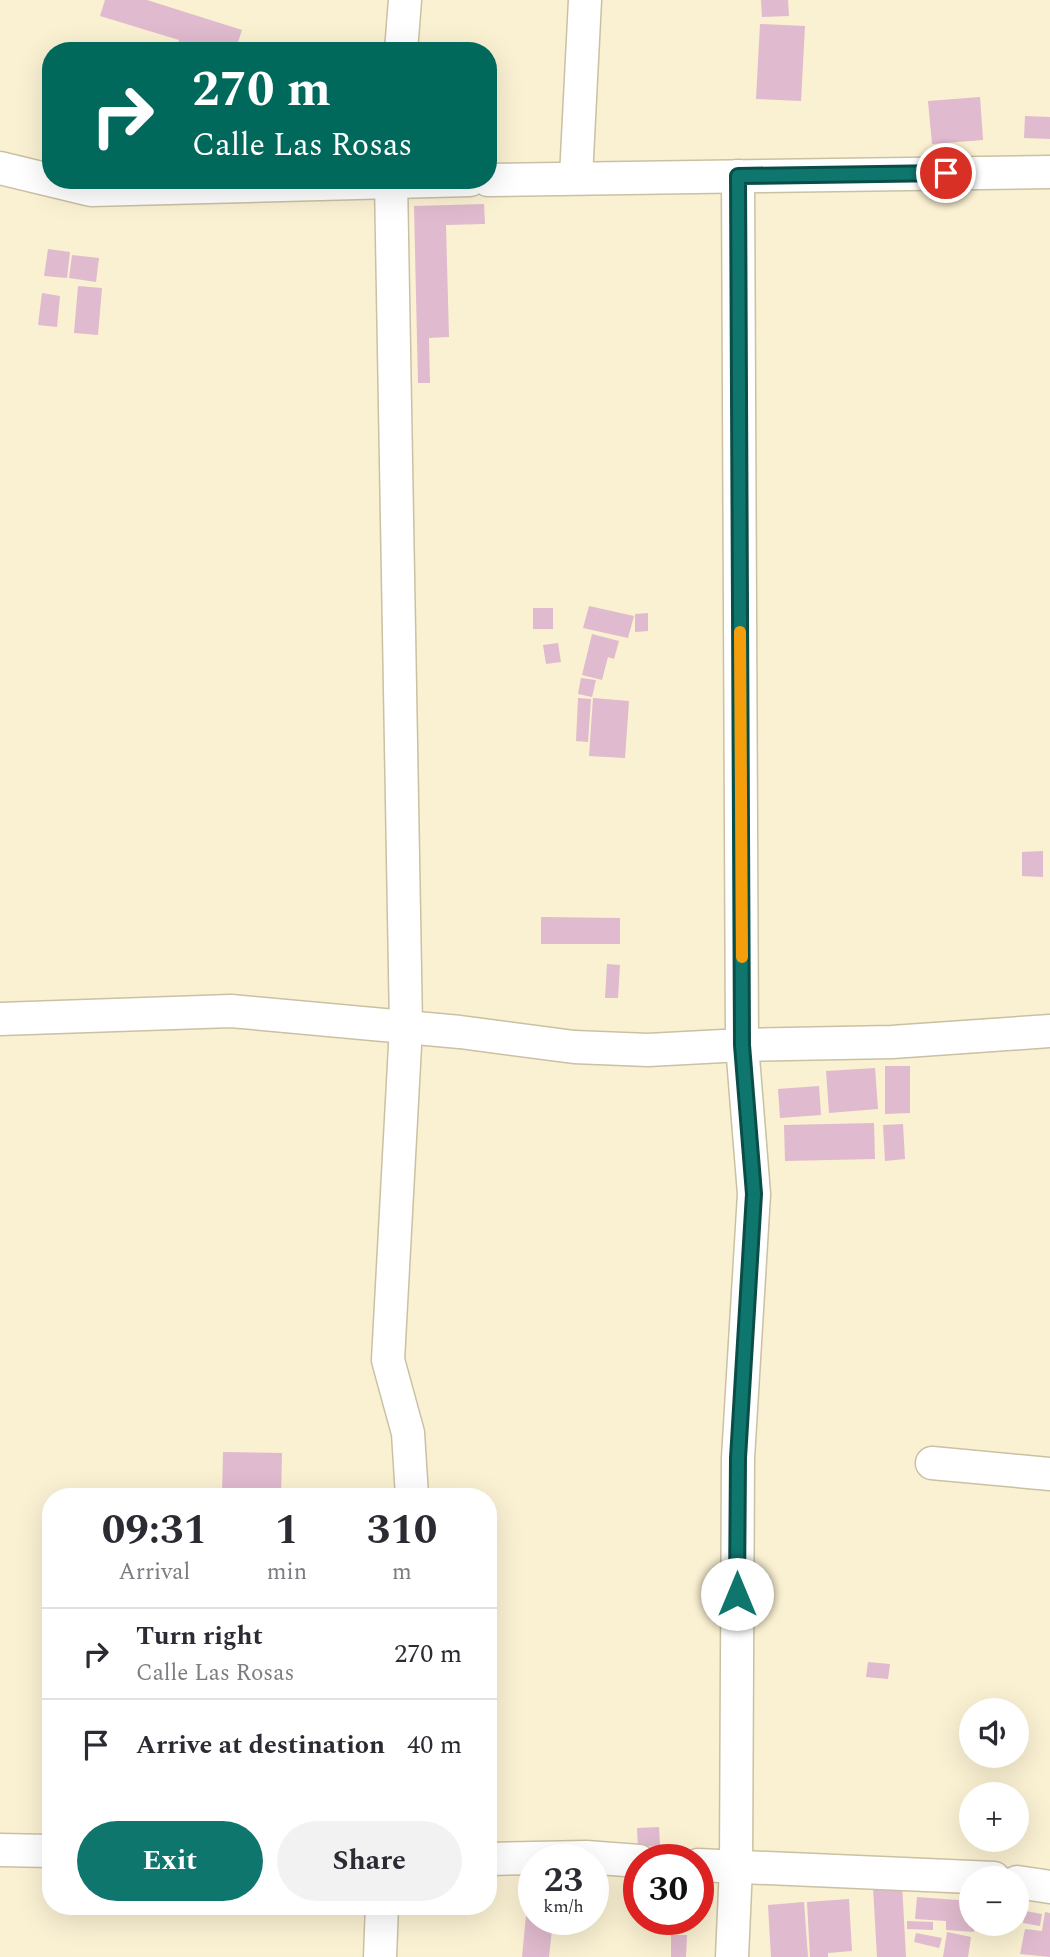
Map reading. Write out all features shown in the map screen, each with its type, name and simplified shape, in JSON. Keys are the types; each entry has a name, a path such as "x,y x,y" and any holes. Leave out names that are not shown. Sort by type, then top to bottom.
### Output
{"street":[{"path":"402,42 405,0"},
{"path":"576,177 585,0"},
{"path":"0,168 42,178"},
{"path":"497,180 1050,172"},
{"path":"732,1957 736,1867 738,1458 754,1194 742,1045 738,176"},
{"path":"87,189 124,189"},
{"path":"391,189 406,1027 388,1360 408,1433 411,1488"},
{"path":"0,1019 231,1011 406,1027 575,1047 648,1050 892,1041 1050,1031"},
{"path":"932,1463 1050,1474"},
{"path":"0,1850 42,1851"},
{"path":"497,1859 586,1857 623,1860"},
{"path":"714,1865 959,1877"},
{"path":"1029,1884 1050,1887"},
{"path":"380,1957 382,1915"}],"building":[{"path":"105,0 147,0 242,30 238,42 178,42 179,40 100,16"},
{"path":"761,0 788,0 789,16 762,17"},
{"path":"760,24 805,26 801,101 756,99"},
{"path":"980,97 983,140 932,144 928,101"},
{"path":"1025,116 1050,117 1050,139 1024,138"},
{"path":"484,204 485,224 446,225 449,337 429,338 430,383 418,383 414,206"},
{"path":"48,249 70,252 67,278 44,276"},
{"path":"72,255 99,258 96,282 69,278"},
{"path":"78,286 102,288 98,335 74,333"},
{"path":"42,293 60,296 57,327 38,325"},
{"path":"589,606 634,616 628,638 583,628"},
{"path":"533,608 553,608 553,629 533,629"},
{"path":"648,613 648,631 635,632 635,614"},
{"path":"592,634 619,641 614,659 608,657 602,680 582,675"},
{"path":"558,643 561,662 546,664 543,645"},
{"path":"581,678 596,680 592,697 578,694"},
{"path":"578,698 591,699 588,742 576,741"},
{"path":"593,698 629,701 625,758 589,756"},
{"path":"1043,851 1043,877 1022,876 1022,852"},
{"path":"541,917 620,918 620,944 541,944"},
{"path":"607,964 620,965 618,998 605,998"},
{"path":"885,1066 910,1066 910,1113 885,1114"},
{"path":"875,1068 878,1109 829,1113 826,1071"},
{"path":"819,1086 821,1115 780,1118 778,1089"},
{"path":"874,1123 875,1159 785,1161 784,1125"},
{"path":"903,1124 905,1159 885,1161 883,1125"},
{"path":"223,1452 282,1453 281,1488 222,1488"},
{"path":"868,1662 890,1664 888,1679 866,1677"},
{"path":"659,1827 660,1844 638,1844 637,1828"},
{"path":"902,1884 906,1957 877,1957 873,1887"},
{"path":"917,1897 959,1900 959,1931 946,1930 946,1921 915,1919"},
{"path":"849,1899 852,1951 828,1953 828,1957 810,1957 807,1902"},
{"path":"804,1902 808,1957 771,1957 768,1905"},
{"path":"1029,1912 1042,1914 1040,1926 1029,1924"},
{"path":"1045,1912 1050,1913 1050,1957 1020,1954 1024,1936 1029,1936 1029,1929 1042,1931"},
{"path":"907,1921 933,1922 933,1930 907,1929"},
{"path":"947,1932 971,1937 968,1957 943,1957"},
{"path":"916,1933 942,1938 939,1948 914,1942"},
{"path":"524,1935 551,1935 549,1957 522,1957"},
{"path":"671,1935 687,1935 686,1957 671,1957"}],"slow traffic":[{"path":"740,632 742,957"}],"route":[{"path":"737,1594 738,1458 754,1194 742,1045 738,176 946,173"}]}
